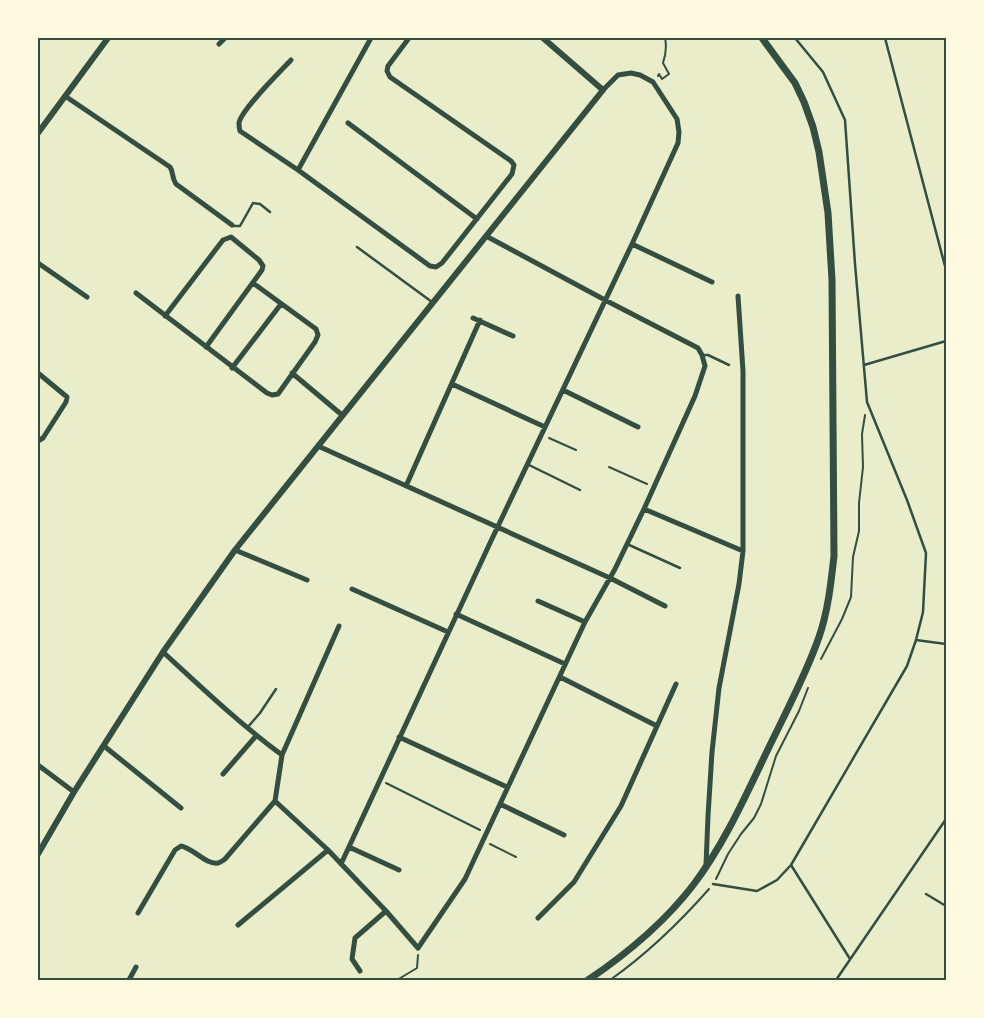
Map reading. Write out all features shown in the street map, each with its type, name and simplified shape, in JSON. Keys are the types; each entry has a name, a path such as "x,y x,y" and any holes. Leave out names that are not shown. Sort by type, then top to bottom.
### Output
{"main road":[{"path":"588,980 655,928 694,884 720,844 736,815 810,660 819,638 831,583 834,556 832,280 828,213 819,152 807,111 795,83 762,38"}],"street":[{"path":"38,133 108,38"},
{"path":"219,44 225,38"},
{"path":"298,170 371,38"},
{"path":"291,60 248,108 241,118 240,131 298,170 430,266 436,268 442,263 512,174 514,165 512,161 390,77 386,71 388,66 409,38"},
{"path":"543,38 603,90"},
{"path":"38,854 74,792 163,652 235,550 603,90 618,75 640,75 653,82 677,120 678,143 456,614 341,864"},
{"path":"65,96 170,166 172,178 176,184 232,226"},
{"path":"348,123 477,219"},
{"path":"275,801 328,850 418,948 465,879 585,622 610,578 644,509 695,396 705,366 698,348 486,236"},
{"path":"165,316 223,240 231,237 259,260 263,266 253,283 206,347"},
{"path":"632,244 712,282"},
{"path":"38,263 87,297"},
{"path":"136,294 267,393 272,395 278,394 316,342 318,335 316,330 253,283"},
{"path":"706,866 712,752 719,688 739,584 743,551 743,372 738,296"},
{"path":"232,368 281,304"},
{"path":"473,318 513,336"},
{"path":"406,486 480,320"},
{"path":"38,373 67,397 66,402 43,438 38,441"},
{"path":"292,374 342,415"},
{"path":"452,384 545,427"},
{"path":"563,390 638,427"},
{"path":"318,446 610,578 665,606"},
{"path":"644,509 743,551"},
{"path":"235,550 307,580"},
{"path":"352,589 448,632"},
{"path":"538,601 585,622"},
{"path":"456,614 565,664"},
{"path":"138,912 175,850 181,846 186,846 210,862 218,863 225,859 275,801 282,756 339,626"},
{"path":"163,652 225,709 282,756"},
{"path":"560,677 657,726"},
{"path":"538,918 574,882 620,806 676,684"},
{"path":"223,774 256,736"},
{"path":"399,736 507,787"},
{"path":"104,746 181,808"},
{"path":"38,765 74,792"},
{"path":"500,804 564,835"},
{"path":"349,847 399,870"},
{"path":"238,925 328,850"},
{"path":"360,971 352,960 355,938 386,911"},
{"path":"128,980 136,967"}],"lane":[{"path":"713,884 757,891 777,880 791,865 907,666 923,612 926,553 868,402 855,264 845,120 823,72 795,38"},
{"path":"885,38 946,270"},
{"path":"232,226 240,226 253,203 260,204 270,212"},
{"path":"357,247 433,303"},
{"path":"864,365 946,341"},
{"path":"702,355 708,355 729,365"},
{"path":"527,464 580,490"},
{"path":"627,544 680,568"},
{"path":"916,640 946,644"},
{"path":"247,728 276,689"},
{"path":"836,980 946,819"},
{"path":"791,865 850,960"},
{"path":"926,894 946,906"}],"path":[{"path":"653,82 660,74 662,79 669,74 663,63 667,46 665,38"},
{"path":"542,434 576,450"},
{"path":"609,467 653,488"},
{"path":"379,780 486,834"},
{"path":"483,841 516,857"},
{"path":"397,980 417,968 418,948"}]}
